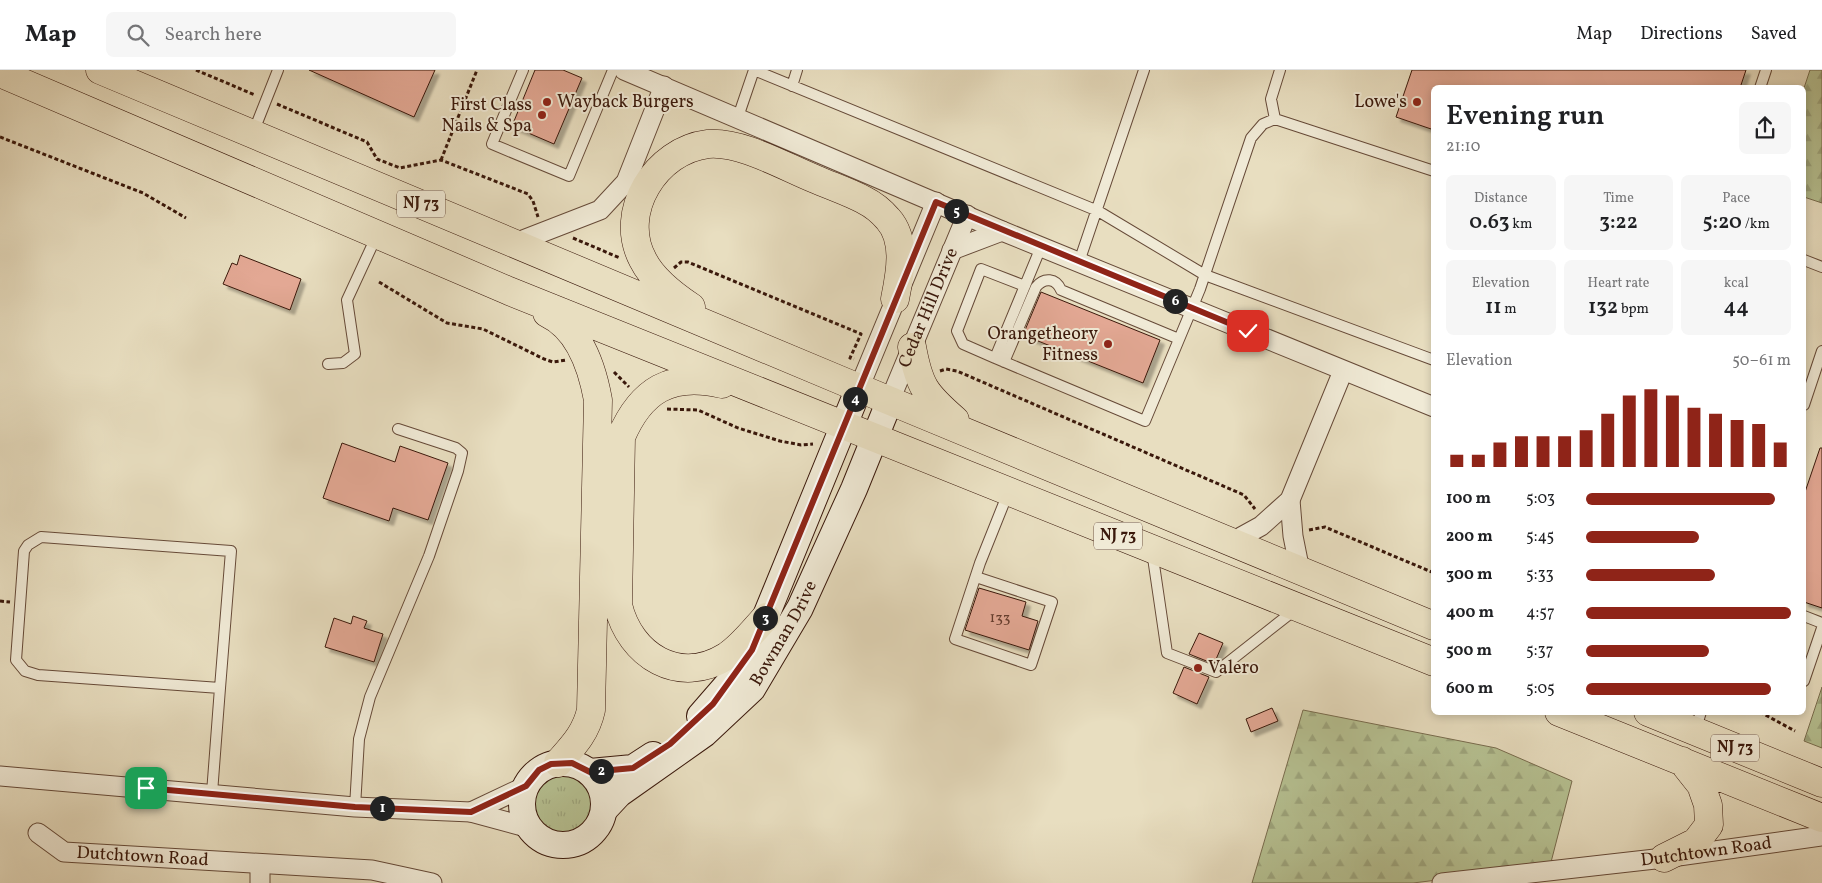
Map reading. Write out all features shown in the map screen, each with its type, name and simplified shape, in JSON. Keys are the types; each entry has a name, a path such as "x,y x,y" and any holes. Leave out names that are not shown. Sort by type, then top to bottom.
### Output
{"highway":[{"name":"NJ 73","path":"100,70 727,333 1431,625"},
{"name":"NJ 73","path":"0,73 509,291 1431,661"},
{"path":"727,333 673,295 642,260 636,242 634,220 650,179 666,162 677,154 708,144 742,148 866,200 888,219 895,231 901,265 896,299"},
{"path":"509,291 518,299 560,319 578,344 592,370 598,400 591,710 588,725 581,737 558,763"},
{"path":"912,347 917,373 930,398 969,432"},
{"path":"766,617 728,655 698,667 682,667 659,661 639,648 629,635 622,621 618,605 621,437 639,403 658,388 677,382 719,383 782,401"},
{"name":"NJ 73","path":"1567,715 1822,818"},
{"name":"NJ 73","path":"1663,715 1697,722 1822,783"},
{"path":"1664,858 1696,842 1709,825 1708,805 1702,785 1682,761"}],"street":[{"path":"624,70 1002,231 1343,371 1431,405"},
{"path":"515,243 600,210 626,182 664,86"},
{"name":"Cedar Hill Drive","path":"859,388 936,202"},
{"name":"Cedar Hill Drive","path":"890,400 966,215"},
{"path":"952,250 1002,231"},
{"path":"1232,542 1261,526 1290,500 1343,371"},
{"name":"Bowman Drive","path":"590,772 633,768 670,744 713,704 733,678 752,650 859,388"},
{"name":"Bowman Drive","path":"604,810 620,794 704,734 752,689 800,608 890,400"},
{"path":"1290,500 1293,536 1300,571"},
{"path":"0,776 212,793 355,807 471,812 530,828 546,841 559,844 573,844 586,838 596,829 604,810 603,793 590,772 572,763 558,763 539,770 526,786 471,812"},
{"path":"526,786 522,808 530,828"},
{"name":"Dutchtown Road","path":"38,833 64,852 372,870 432,883"},
{"name":"Dutchtown Road","path":"1442,883 1534,878 1822,836"},
{"path":"260,864 260,883"}],"lane":[{"path":"253,134 278,70"},
{"path":"523,70 492,144 569,176 613,70"},
{"path":"738,117 754,70 1098,211 1205,276 1431,359"},
{"path":"792,86 797,70"},
{"path":"1079,262 1098,211 1144,70"},
{"path":"1275,119 1271,99 1280,70"},
{"path":"1761,85 1766,70"},
{"path":"1025,286 981,269 956,331 963,344 1145,421 1205,276 1251,138 1263,124 1275,119 1431,170"},
{"path":"328,364 343,363 355,354 347,300 378,234"},
{"path":"1000,360 1025,286 1041,247"},
{"path":"1806,261 1822,267"},
{"path":"1031,271 1052,280 1058,284 1061,290 1179,339"},
{"path":"1000,360 1036,287 1042,281 1052,280"},
{"path":"1806,399 1822,351"},
{"path":"355,807 359,739 370,697 429,556 458,471 462,453 456,448 398,429"},
{"path":"976,577 1052,602 1031,665 955,639 976,577 1008,492"},
{"path":"212,793 220,688 230,551 41,537 28,545 24,551 16,660 25,671 38,675 220,688"},
{"path":"1152,550 1167,653 1216,672 1297,608"},
{"path":"1806,617 1822,623"},
{"path":"1806,675 1822,628"}],"path":[{"path":"196,70 368,142 377,159 400,168 440,160 528,194 534,200 539,223"},
{"path":"440,160 477,70"},
{"path":"0,137 143,193 186,218"},
{"path":"565,235 627,262"},
{"path":"666,274 681,262 688,262 861,334 850,358 855,360"},
{"path":"379,282 447,323 483,329 553,362 569,358"},
{"path":"937,372 946,369 957,371 1244,495 1260,515"},
{"path":"660,405 669,410 698,410 738,428 780,441 801,445 812,444"},
{"path":"1300,532 1325,527 1431,572"},
{"path":"1766,715 1795,731"}],"green space":[{"path":"1810,70 1822,70 1822,203 1806,198 1805,85"},
{"path":"1822,687 1822,748 1804,741"},
{"path":"1303,710 1496,748 1572,781 1550,866 1413,883 1252,883"},
{"path":"563,763 579,766 592,775 601,788 604,804 601,820 592,833 579,842 563,845 547,842 534,833 525,820 522,804 525,788 534,775 547,766"}],"building":[{"path":"309,70 435,70 414,117"},
{"path":"535,70 563,70 582,78 554,144 512,126"},
{"name":"Lowe's","path":"1412,70 1746,70 1741,85 1431,85 1431,129 1396,117"},
{"path":"240,255 301,279 290,310 223,284 232,263 237,265"},
{"path":"1041,292 1160,340 1143,383 1023,335"},
{"path":"342,443 395,462 400,446 448,463 428,520 393,508 389,521 323,498"},
{"path":"1820,448 1822,448 1822,608 1806,603 1806,489"},
{"path":"979,588 1026,602 1022,616 1038,621 1029,650 965,630"},
{"path":"353,616 367,621 364,628 383,634 374,662 325,647 334,618 351,624"},
{"path":"1199,633 1223,643 1214,664 1189,654"},
{"path":"1184,667 1209,677 1197,704 1173,693"},
{"path":"1272,708 1278,721 1251,732 1246,719"}],"place":[{"name":"Wayback Burgers","path":"547,102"},
{"name":"Lowe's","path":"1417,102"},
{"name":"First Class Nails & Spa","path":"542,115"},
{"name":"Orangetheory Fitness","path":"1108,344"},
{"name":"Valero","path":"1198,668"}],"route":[{"path":"146,788 355,807 471,812 526,786 539,770 551,764 572,763 590,772 633,768 670,744 713,704 752,650 936,202 1002,231 1248,331"}]}
